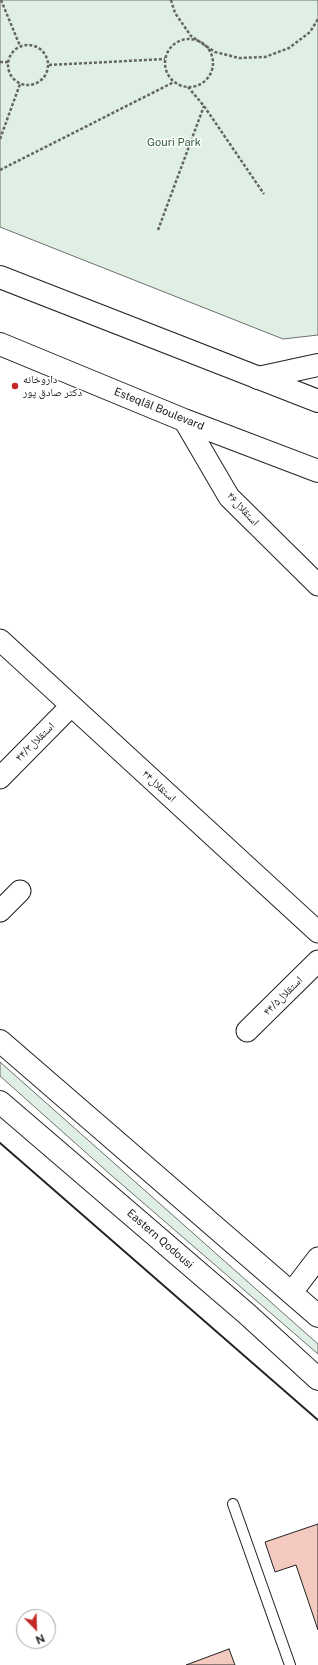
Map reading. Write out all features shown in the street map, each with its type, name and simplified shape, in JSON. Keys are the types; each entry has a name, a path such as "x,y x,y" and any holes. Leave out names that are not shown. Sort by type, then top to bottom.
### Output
{"main road":[{"path":"0,277 318,401"},
{"name":"Esteqlāl Boulevard","path":"0,344 184,420 318,471"},
{"path":"258,378 318,365"},
{"path":"0,1041 318,1316"},
{"name":"Eastern Qodousi","path":"0,1102 247,1314 318,1379"}],"street":[{"name":"استقلال۴۶","path":"184,420 229,497 318,585"},
{"name":"استقلال۴۴","path":"0,640 318,932"},
{"name":"استقلال۴۴/۳","path":"0,778 71,706"},
{"path":"0,911 20,891"},
{"name":"استقلال۴۴/۵","path":"247,1031 318,961"},
{"path":"292,1292 318,1258"}],"lane":[{"path":"233,1504 290,1665"}],"path":[{"path":"1,0 20,46"},
{"path":"171,0 175,13 192,36 215,52 239,58 265,57 289,48 310,32 318,19"},
{"path":"187,39 196,40 202,43 209,48 213,55 213,71 203,83 196,86 188,87 174,82 168,75 165,60 173,45 187,39"},
{"path":"33,45 39,48 44,52 49,64 45,77 34,85 20,84 10,75 8,62 10,55 20,46 33,45"},
{"path":"49,64 165,60"},
{"path":"0,62 8,62"},
{"path":"0,170 174,82"},
{"path":"0,139 20,84"},
{"path":"188,87 204,106 264,194"},
{"path":"158,230 204,106"}],"green space":[{"name":"Gouri Park","path":"0,0 318,0 318,335 283,339 0,227"},
{"path":"0,1062 318,1344 318,1354 111,1175 0,1076"}],"building":[{"path":"318,1524 318,1630 296,1565 275,1572 265,1542"},
{"path":"229,1649 235,1665 186,1665"}],"wall":[{"path":"0,1143 318,1420"}],"place":[{"name":"داروخانه دکتر صادق پور","path":"15,386"}]}
